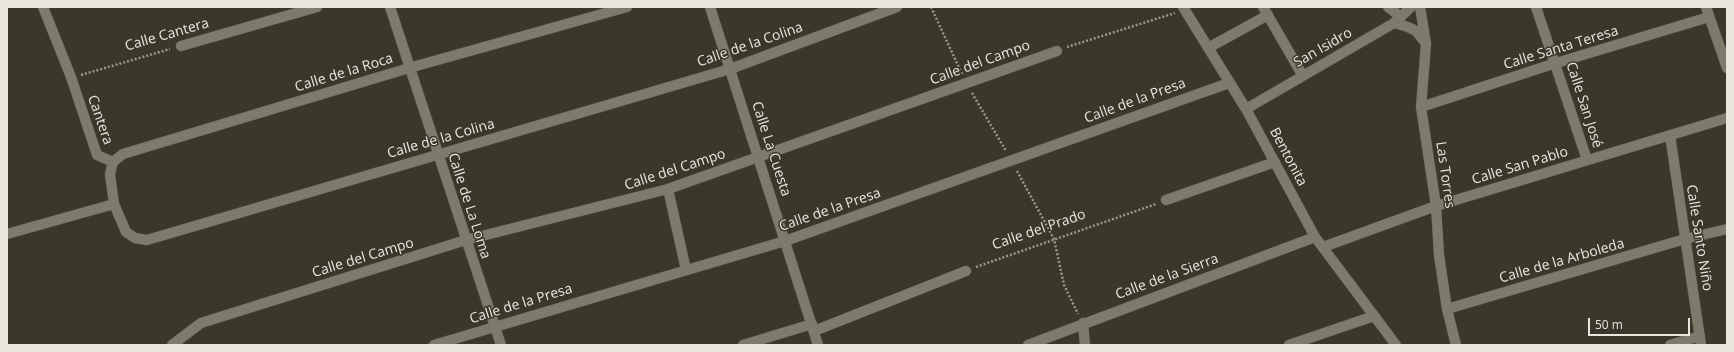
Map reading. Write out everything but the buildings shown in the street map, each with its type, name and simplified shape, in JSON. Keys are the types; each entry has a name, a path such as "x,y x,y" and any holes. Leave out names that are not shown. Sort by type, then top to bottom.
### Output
{"street":[{"name":"Cantera","path":"43,7 71,77 97,155 113,162"},
{"name":"Calle Cantera","path":"182,46 316,7"},
{"name":"Calle de La Loma","path":"390,7 501,345"},
{"name":"Calle de la Roca","path":"113,162 123,154 409,68 627,7"},
{"name":"Calle La Cuesta","path":"710,7 818,345"},
{"name":"Calle de la Colina","path":"114,204 126,232 135,238 147,240 730,69 897,7"},
{"path":"1388,7 1397,20 1416,31 1426,44"},
{"name":"San Isidro","path":"1246,109 1397,20 1411,7"},
{"name":"Las Torres","path":"1420,7 1426,44 1421,107 1436,206 1439,255 1456,345"},
{"name":"Bentonita","path":"1183,8 1246,109 1315,237 1396,345"},
{"name":"Calle San José","path":"1538,9 1587,160"},
{"path":"1208,48 1266,11 1303,76"},
{"path":"1708,12 1727,68"},
{"name":"Calle Santa Teresa","path":"1421,107 1556,64 1708,12"},
{"name":"Calle del Campo","path":"172,345 201,324 466,240 668,190 1057,51"},
{"name":"Calle de la Presa","path":"434,345 785,240 1229,82"},
{"name":"Calle San Pablo","path":"1323,247 1436,206 1727,118"},
{"name":"Calle Santo Niño","path":"1670,135 1700,341"},
{"path":"7,234 114,204 110,174 113,162"},
{"path":"1166,200 1275,162"},
{"path":"668,190 686,270"},
{"name":"Calle de la Arboleda","path":"1448,309 1685,239 1727,229"},
{"name":"Calle de la Sierra","path":"1028,345 1082,323 1315,237"},
{"path":"743,345 813,328 966,271"},
{"path":"1289,345 1374,316"},
{"path":"1082,323 1085,345"},
{"path":"1670,345 1700,341"}],"path":[{"path":"1057,51 1183,8"},
{"name":"Calle Cantera","path":"71,77 182,46"},
{"name":"Calle del Prado","path":"966,271 1166,200"}]}
